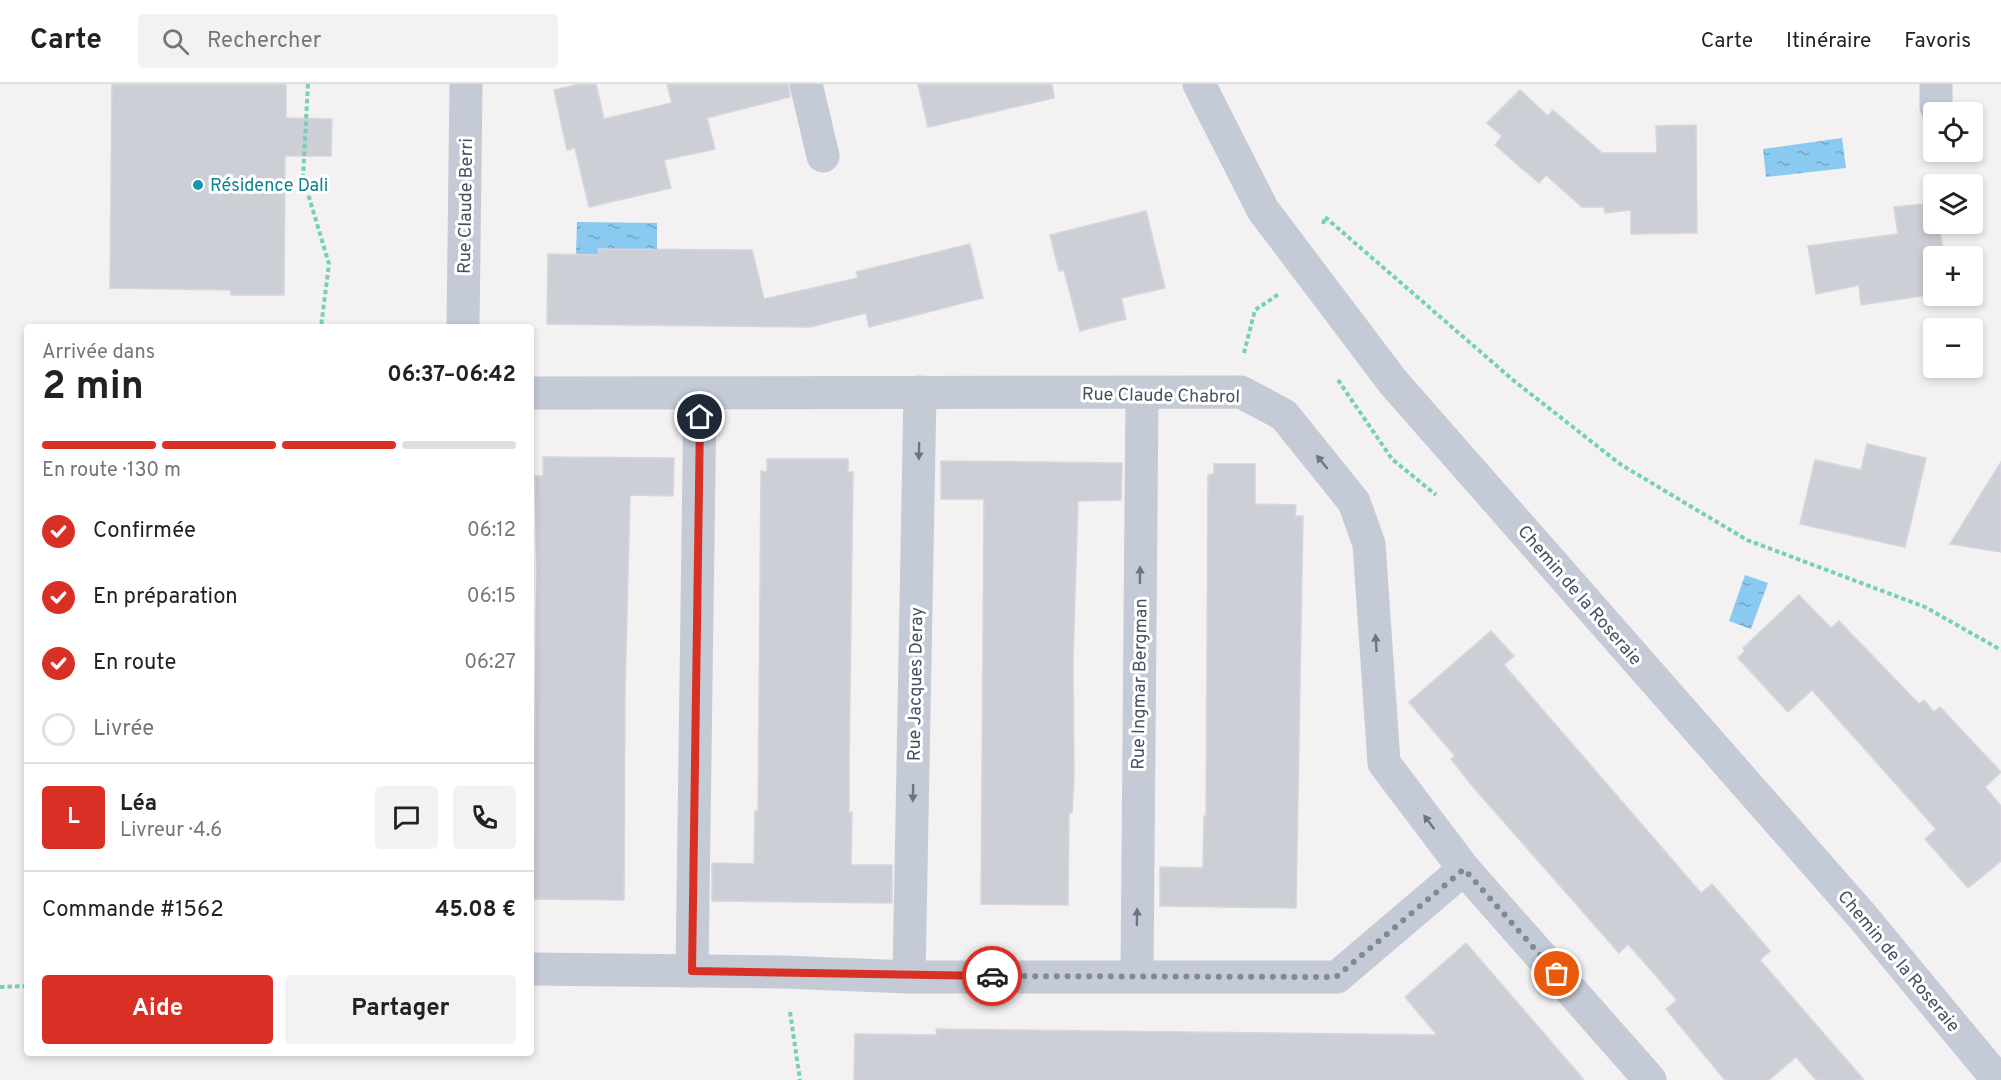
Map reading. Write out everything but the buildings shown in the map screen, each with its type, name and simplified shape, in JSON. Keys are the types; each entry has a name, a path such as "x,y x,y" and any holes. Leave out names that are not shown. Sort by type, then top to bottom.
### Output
{"street":[{"name":"Rue Claude Berri","path":"463,324 466,84"},
{"path":"806,84 823,156"},
{"name":"Chemin de la Roseraie","path":"1199,84 1263,210 1393,382 1862,916 1998,1080"},
{"name":"Rue Jacques Deray","path":"909,977 920,392"},
{"name":"Rue Claude Chabrol","path":"534,393 1241,392 1284,415 1354,502 1369,544 1384,763 1464,869 1650,1080"},
{"name":"Rue Ingmar Bergman","path":"1137,975 1142,393"},
{"path":"692,971 700,394"},
{"path":"534,969 784,972 909,977 1137,975 1336,977 1464,869"}],"path":[{"path":"308,84 303,177 329,264 321,324"},
{"path":"1322,227 1325,217 1513,380 1620,464 1747,540 1925,607 2001,650"},
{"path":"1241,392 1244,348 1255,310 1310,275"},
{"path":"784,972 800,1080"},
{"path":"0,987 24,986"}],"water":[{"path":"1842,138 1846,168 1766,177 1763,149"},
{"path":"577,222 657,223 657,267 576,255"},
{"path":"1745,575 1768,583 1751,629 1729,621"}],"way so far":[{"path":"992,976 1336,977 1464,869 1557,974"}],"place":[{"name":"Résidence Dali","path":"198,185"}],"route":[{"path":"700,417 692,971 909,977 992,976"}]}
